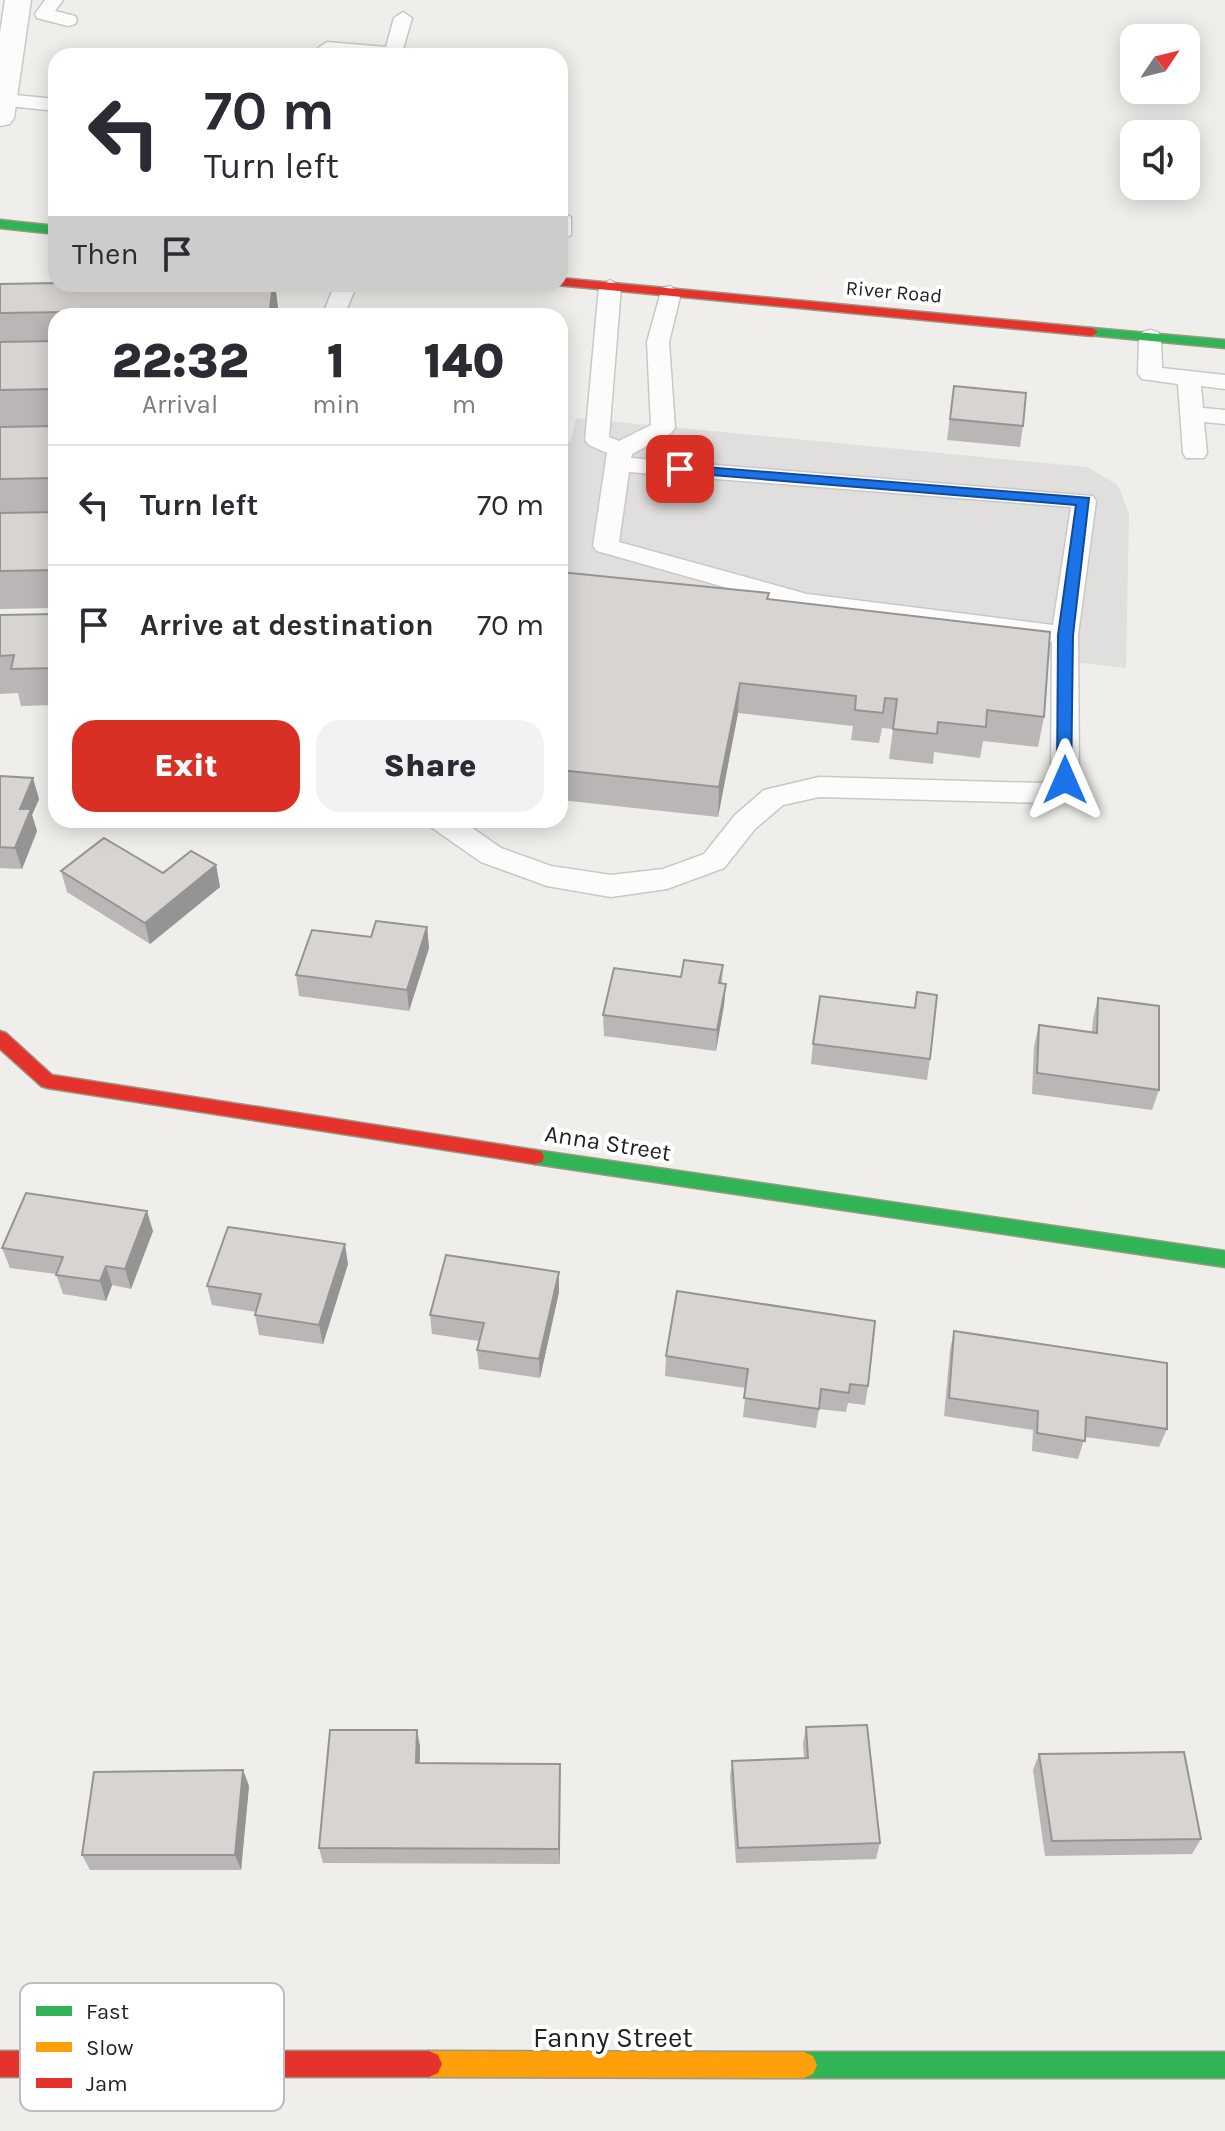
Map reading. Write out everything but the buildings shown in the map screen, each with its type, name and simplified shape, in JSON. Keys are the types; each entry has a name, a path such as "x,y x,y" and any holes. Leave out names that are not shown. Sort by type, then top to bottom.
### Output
{"street":[{"path":"2,109 18,0"},
{"path":"0,224 48,229"},
{"name":"River Road","path":"568,283 1225,344"},
{"name":"Anna Street","path":"0,1038 47,1081 926,1217 1225,1259"},
{"name":"Fanny Street","path":"0,2064 20,2064"},
{"name":"Fanny Street","path":"284,2064 1225,2065"}],"lane":[{"path":"54,0 44,14 68,20"},
{"path":"395,48 403,18"},
{"path":"2,109 48,106"},
{"path":"452,828 491,855 547,876 611,886 667,879 714,861 745,822 774,797 819,787 1047,793 1065,780 1065,635 1084,501 619,457 597,440 610,287"},
{"path":"670,293 658,342 663,428 619,457 606,546 806,602 1065,635"},
{"path":"1150,337 1150,374 1225,382"},
{"path":"1189,378 1195,453"},
{"path":"1191,414 1225,417"}],"shaded area":[{"path":"576,418 1087,467 1118,485 1129,514 1126,668 775,628 568,594 568,442 571,441"}],"traffic: fast":[{"path":"0,224 48,229"},
{"path":"1092,332 1225,344"},
{"path":"535,1157 1225,1259"},
{"path":"804,2065 1225,2065"}],"traffic: slow":[{"path":"429,2064 804,2065"}],"traffic: jam":[{"path":"568,283 1092,332"},
{"path":"0,1038 47,1081 535,1157"},
{"path":"0,2064 20,2064"},
{"path":"284,2064 429,2064"}],"route":[{"path":"680,469 1084,501 1065,635 1065,780"}]}
